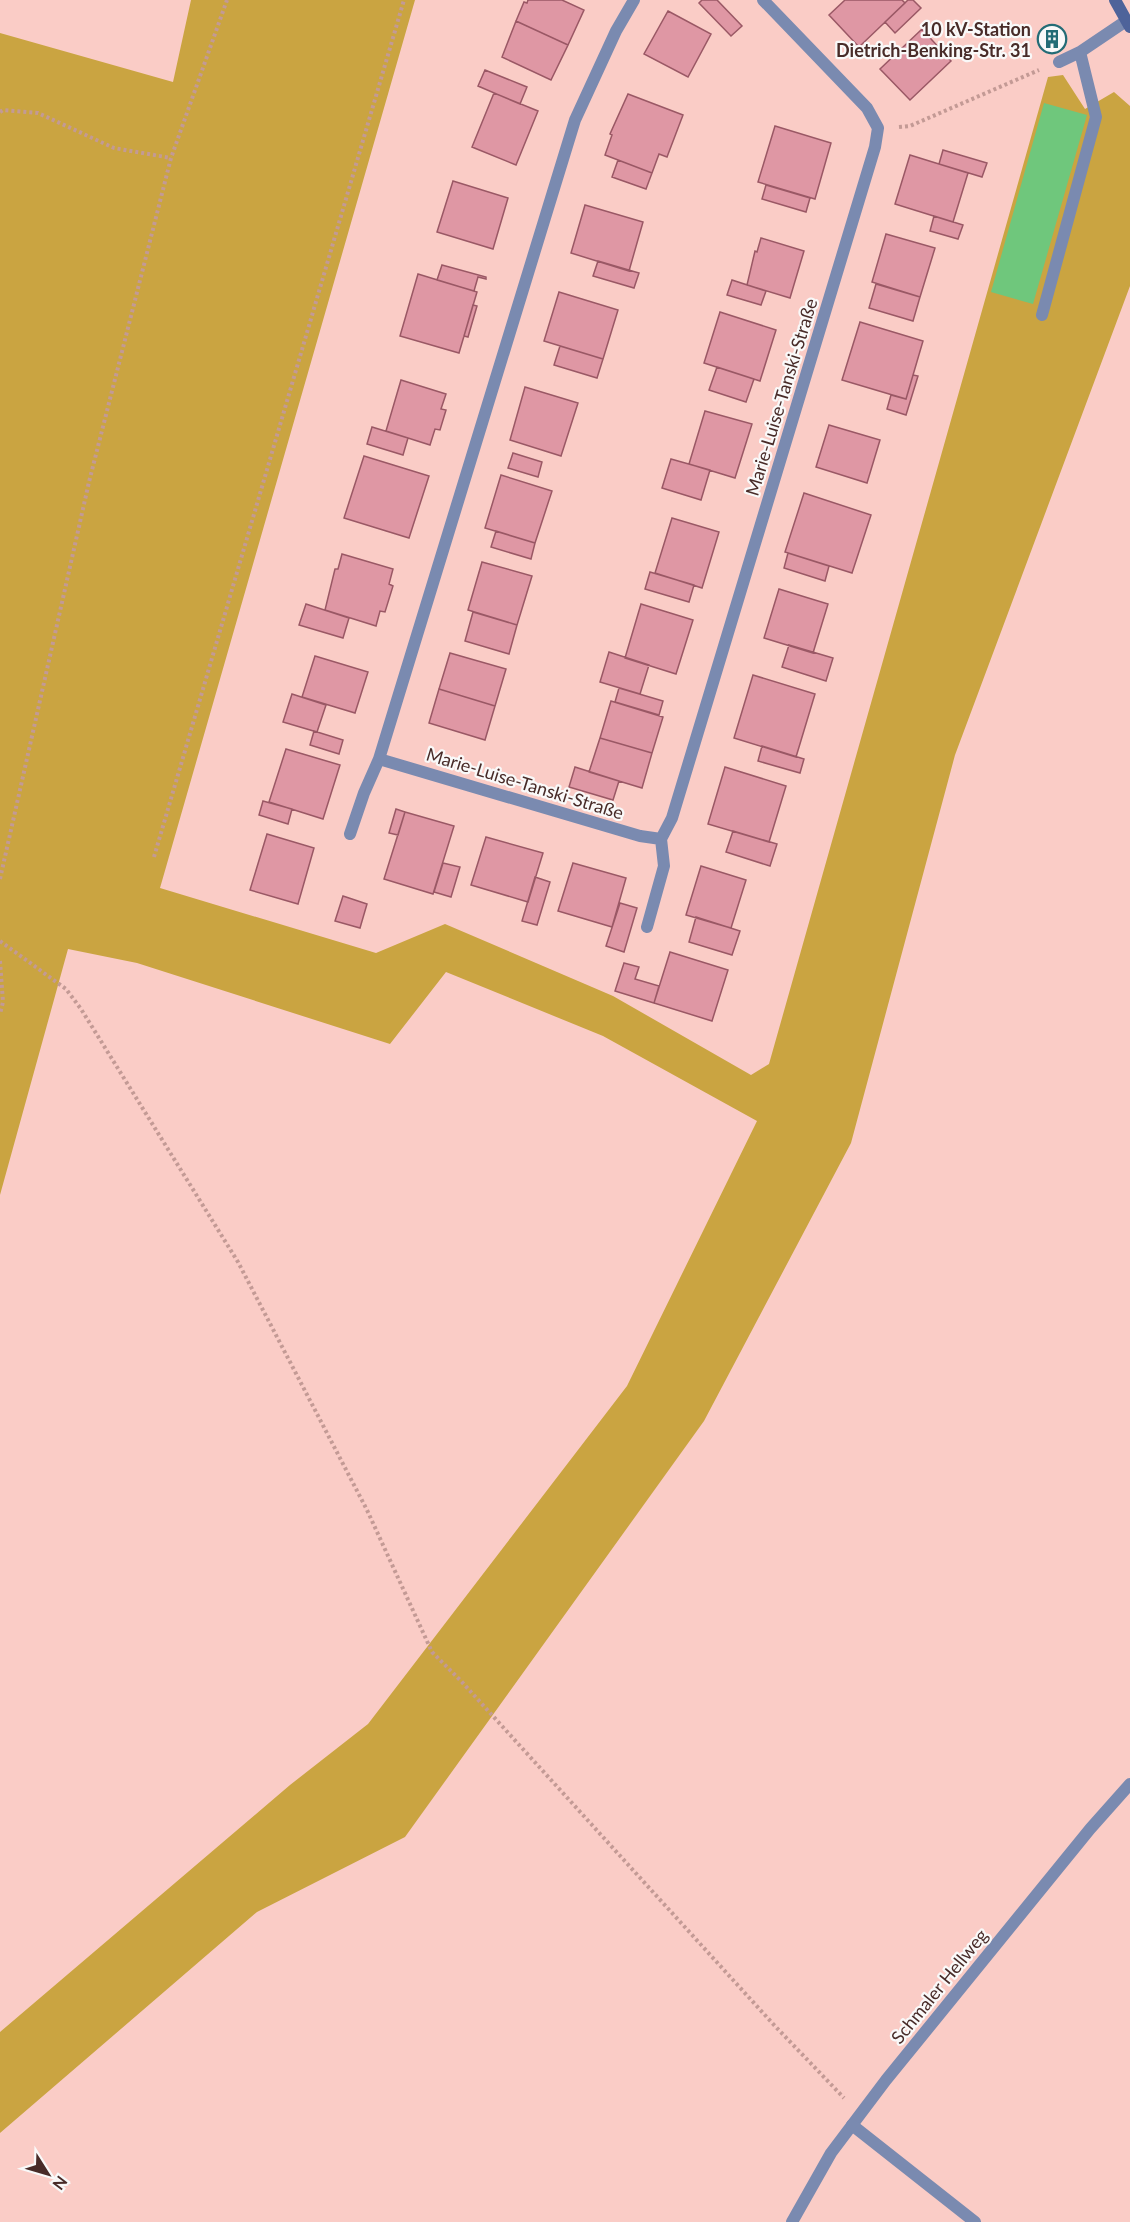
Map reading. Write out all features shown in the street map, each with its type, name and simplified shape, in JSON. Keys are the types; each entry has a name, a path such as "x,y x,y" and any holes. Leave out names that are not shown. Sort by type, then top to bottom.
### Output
{"main road":[{"path":"1115,0 1128,24"}],"street":[{"path":"350,834 379,759 575,120 616,31 634,0"},
{"path":"763,0 867,108 878,129"},
{"path":"1059,62 1128,24"},
{"path":"1042,315 1096,117 1080,52"},
{"name":"Marie-Luise-Tanski-Straße","path":"379,759 640,836 661,839 676,807 872,159 878,129"},
{"path":"647,927 664,866 661,839"},
{"name":"Schmaler Hellweg","path":"792,2222 831,2153 886,2080 1090,1829 1130,1784"},
{"path":"852,2125 975,2222"}],"path":[{"path":"0,879 89,482 171,158 227,0"},
{"path":"154,857 404,0"},
{"path":"878,129 910,126 1059,62"},
{"path":"0,112 3,110 38,113 114,148 171,158"},
{"path":"0,942 66,989 81,1009 238,1262 368,1510 432,1652 774,2025 845,2099 852,2125"},
{"path":"0,961 3,1002 0,1014"}],"shaded area":[{"path":"191,0 415,0 160,888 376,953 445,924 613,996 751,1075 769,1064 1048,77 1063,75 1085,109 1114,92 1130,106 1130,286 955,755 851,1143 704,1421 405,1837 257,1912 0,2133 0,2032 290,1785 368,1724 627,1386 757,1121 603,1036 446,972 390,1044 137,963 68,949 0,1195 0,33 173,82"},
{"path":"1044,103 1087,115 1033,304 991,292"}],"building":[{"path":"528,0 562,0 584,10 568,45 516,21 524,2 527,3"},
{"path":"702,0 717,0 742,26 731,36 699,3"},
{"path":"845,0 902,0 905,3 859,47 829,15"},
{"path":"908,0 913,0 921,8 895,33 885,22"},
{"path":"668,11 711,34 688,77 644,54"},
{"path":"516,21 568,45 551,80 502,57"},
{"path":"922,29 951,61 910,100 880,69"},
{"name":"10 kV-Station Dietrich-Benking-Str. 31","path":"1059,29 1062,36 1049,43 1046,36"},
{"path":"485,70 527,87 520,104 478,86"},
{"path":"494,93 538,111 516,165 472,147"},
{"path":"628,94 683,115 667,157 659,154 652,173 605,155 612,135 610,134"},
{"path":"775,126 831,143 815,199 758,182"},
{"path":"943,150 987,163 982,177 939,164"},
{"path":"910,155 968,173 953,222 895,204"},
{"path":"618,160 652,173 646,189 612,177"},
{"path":"453,181 508,198 493,249 437,232"},
{"path":"766,185 810,198 806,212 762,199"},
{"path":"585,205 643,222 629,271 571,253"},
{"path":"934,216 963,225 958,239 930,231"},
{"path":"886,234 935,248 920,297 872,282"},
{"path":"761,238 804,251 790,298 747,285 755,251 757,252"},
{"path":"598,261 639,273 634,288 593,276"},
{"path":"442,265 486,277 486,279 478,277 474,291 437,280"},
{"path":"418,274 477,292 459,353 400,336"},
{"path":"732,280 766,291 761,305 727,295"},
{"path":"876,284 920,297 913,321 869,308"},
{"path":"559,292 618,310 603,359 544,341"},
{"path":"473,305 477,306 468,337 464,336"},
{"path":"720,312 776,330 760,381 704,363"},
{"path":"860,322 923,341 906,399 842,380"},
{"path":"560,346 603,359 597,378 554,365"},
{"path":"717,367 754,379 746,402 709,390"},
{"path":"913,375 918,376 906,415 887,409 891,395 906,399"},
{"path":"401,380 446,394 441,409 446,410 440,430 435,429 430,445 386,431"},
{"path":"525,387 578,403 561,456 510,440"},
{"path":"705,411 752,424 735,478 689,464"},
{"path":"829,425 880,440 867,483 816,467"},
{"path":"372,427 408,438 403,455 367,444"},
{"path":"513,453 542,462 538,477 508,468"},
{"path":"364,456 429,476 409,538 344,518"},
{"path":"671,459 710,470 701,500 662,488"},
{"path":"501,475 552,491 535,543 485,528"},
{"path":"804,493 871,515 852,573 785,552"},
{"path":"672,518 719,532 702,588 655,573"},
{"path":"496,531 535,543 531,559 491,547"},
{"path":"788,553 829,566 825,581 784,568"},
{"path":"342,554 393,569 389,584 393,586 385,612 380,611 376,626 325,610 335,569 338,569"},
{"path":"482,562 532,576 517,625 468,610"},
{"path":"650,572 694,585 689,602 645,589"},
{"path":"779,589 828,604 813,653 764,638"},
{"path":"306,604 349,618 343,638 299,625"},
{"path":"641,604 693,620 676,674 625,658"},
{"path":"473,612 517,625 509,654 465,641"},
{"path":"789,645 833,658 826,681 782,667"},
{"path":"609,652 649,665 640,694 600,682"},
{"path":"450,653 506,669 495,706 439,689"},
{"path":"315,656 368,672 355,713 302,697"},
{"path":"753,675 815,694 796,757 734,738"},
{"path":"619,688 663,701 659,715 615,702"},
{"path":"439,689 495,706 485,740 429,723"},
{"path":"292,694 326,705 317,732 283,722"},
{"path":"611,701 663,717 652,753 600,738"},
{"path":"314,731 343,740 339,754 310,745"},
{"path":"600,738 652,753 642,788 589,772"},
{"path":"762,746 804,759 800,773 758,761"},
{"path":"286,749 340,765 323,819 269,802"},
{"path":"575,767 619,781 613,800 569,787"},
{"path":"725,767 786,786 769,842 708,824"},
{"path":"263,801 292,809 288,824 259,815"},
{"path":"396,809 405,812 398,835 389,833"},
{"path":"405,812 454,826 433,894 384,879"},
{"path":"733,831 777,844 770,866 726,852"},
{"path":"267,834 314,848 298,904 250,890"},
{"path":"486,837 543,853 528,902 471,885"},
{"path":"443,863 460,867 451,897 434,892"},
{"path":"573,863 626,878 612,927 558,911"},
{"path":"701,866 746,880 731,928 686,915"},
{"path":"535,877 550,882 537,925 522,921"},
{"path":"343,896 367,904 360,928 335,921"},
{"path":"620,903 637,908 624,952 606,946"},
{"path":"696,917 740,931 732,955 689,942"},
{"path":"670,952 728,970 712,1021 654,1003"},
{"path":"624,963 639,967 635,979 659,986 654,1003 615,991"}],"place":[{"name":"10 kV-Station Dietrich-Benking-Str. 31","path":"1052,39"}]}
